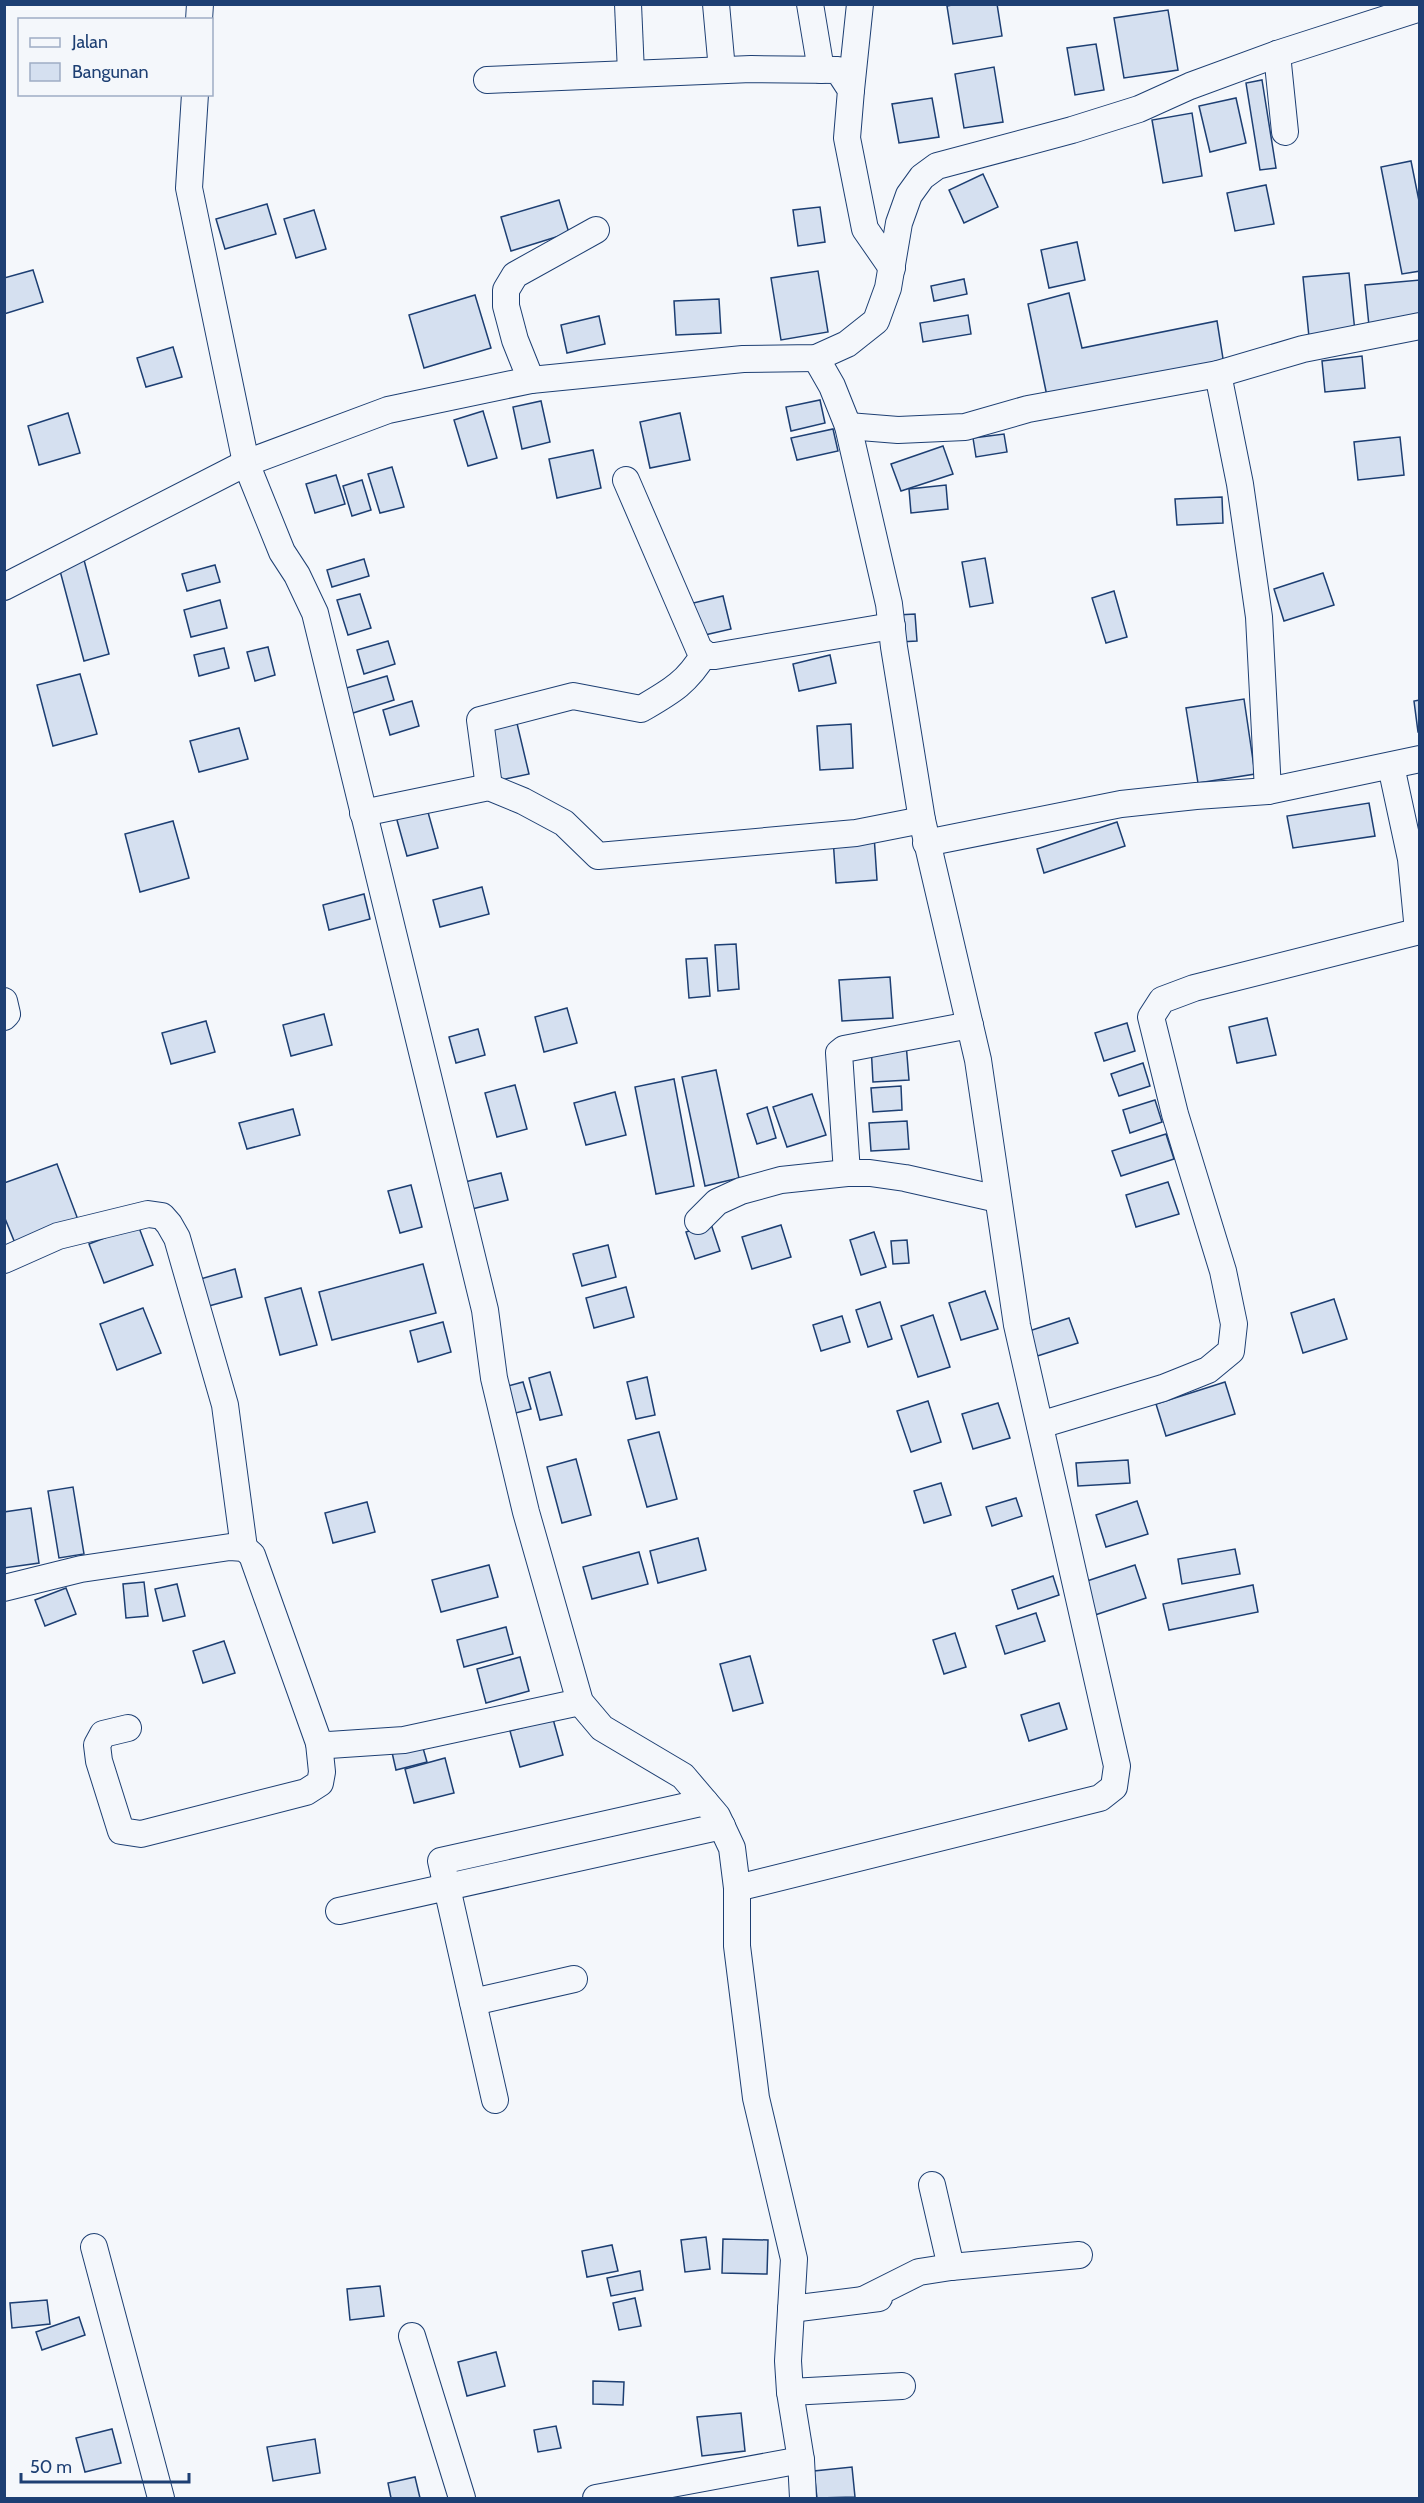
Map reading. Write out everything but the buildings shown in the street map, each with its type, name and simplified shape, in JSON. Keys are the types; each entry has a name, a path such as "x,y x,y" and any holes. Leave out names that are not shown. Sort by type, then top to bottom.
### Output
{"street":[{"path":"628,4 631,73"},
{"path":"716,4 722,70"},
{"path":"810,4 822,70"},
{"path":"860,4 847,138 865,229 892,268"},
{"path":"4,587 246,464 388,410 531,380 743,359 816,358 847,344 876,321 888,288 899,223 909,195 922,177 937,166 1072,130 1139,109 1190,86 1277,54 1419,8"},
{"path":"1277,54 1285,132"},
{"path":"487,80 722,70 838,70 851,90"},
{"path":"195,96 189,188 246,464 282,552 297,575 315,613 485,1310 494,1378 523,1501 580,1702 602,1728 684,1776 717,1816 732,1848 737,1888 737,1946 756,2098 794,2259 788,2361 790,2392 801,2460 802,2499"},
{"path":"531,380 506,306 506,290 514,275 596,230"},
{"path":"848,426 898,430 965,427 1028,409 1218,374 1303,349 1419,326"},
{"path":"737,1888 1100,1798 1114,1787 1118,1766 1017,1325 978,1060 924,832 889,604 848,426 832,386 816,358"},
{"path":"1218,374 1240,484 1259,617 1268,792"},
{"path":"626,480 699,649 704,654 715,656 892,626"},
{"path":"489,787 480,720 573,696 641,709 667,694 692,674 704,654"},
{"path":"363,813 489,787 524,801 564,823 598,855 856,833 924,832 1121,804 1196,796 1268,792 1419,759"},
{"path":"1040,1425 1163,1388 1208,1370 1231,1352 1234,1324 1223,1271 1175,1114 1151,1017 1162,1000 1194,988 1419,931 1411,859 1391,766"},
{"path":"4,1000 7,1014 4,1017"},
{"path":"847,1173 839,1053 844,1049 970,1025"},
{"path":"698,1221 717,1202 741,1191 781,1180 847,1173 870,1173 904,1178 998,1199"},
{"path":"4,1260 58,1236 148,1214 162,1216 169,1224 177,1238 225,1405 244,1548"},
{"path":"4,1588 81,1569 230,1547 244,1548 252,1555 319,1743 322,1772 320,1783 306,1792 141,1834 121,1832 99,1761 97,1745 103,1734 128,1728"},
{"path":"319,1743 329,1745 404,1740 580,1702"},
{"path":"495,2100 441,1861 705,1802"},
{"path":"339,1911 722,1826"},
{"path":"473,2001 574,1979"},
{"path":"932,2185 951,2267"},
{"path":"94,2247 161,2499"},
{"path":"863,2300 919,2272 1079,2255"},
{"path":"791,2309 892,2296"},
{"path":"412,2336 462,2499"},
{"path":"790,2392 902,2386"},
{"path":"596,2499 801,2460"}]}
